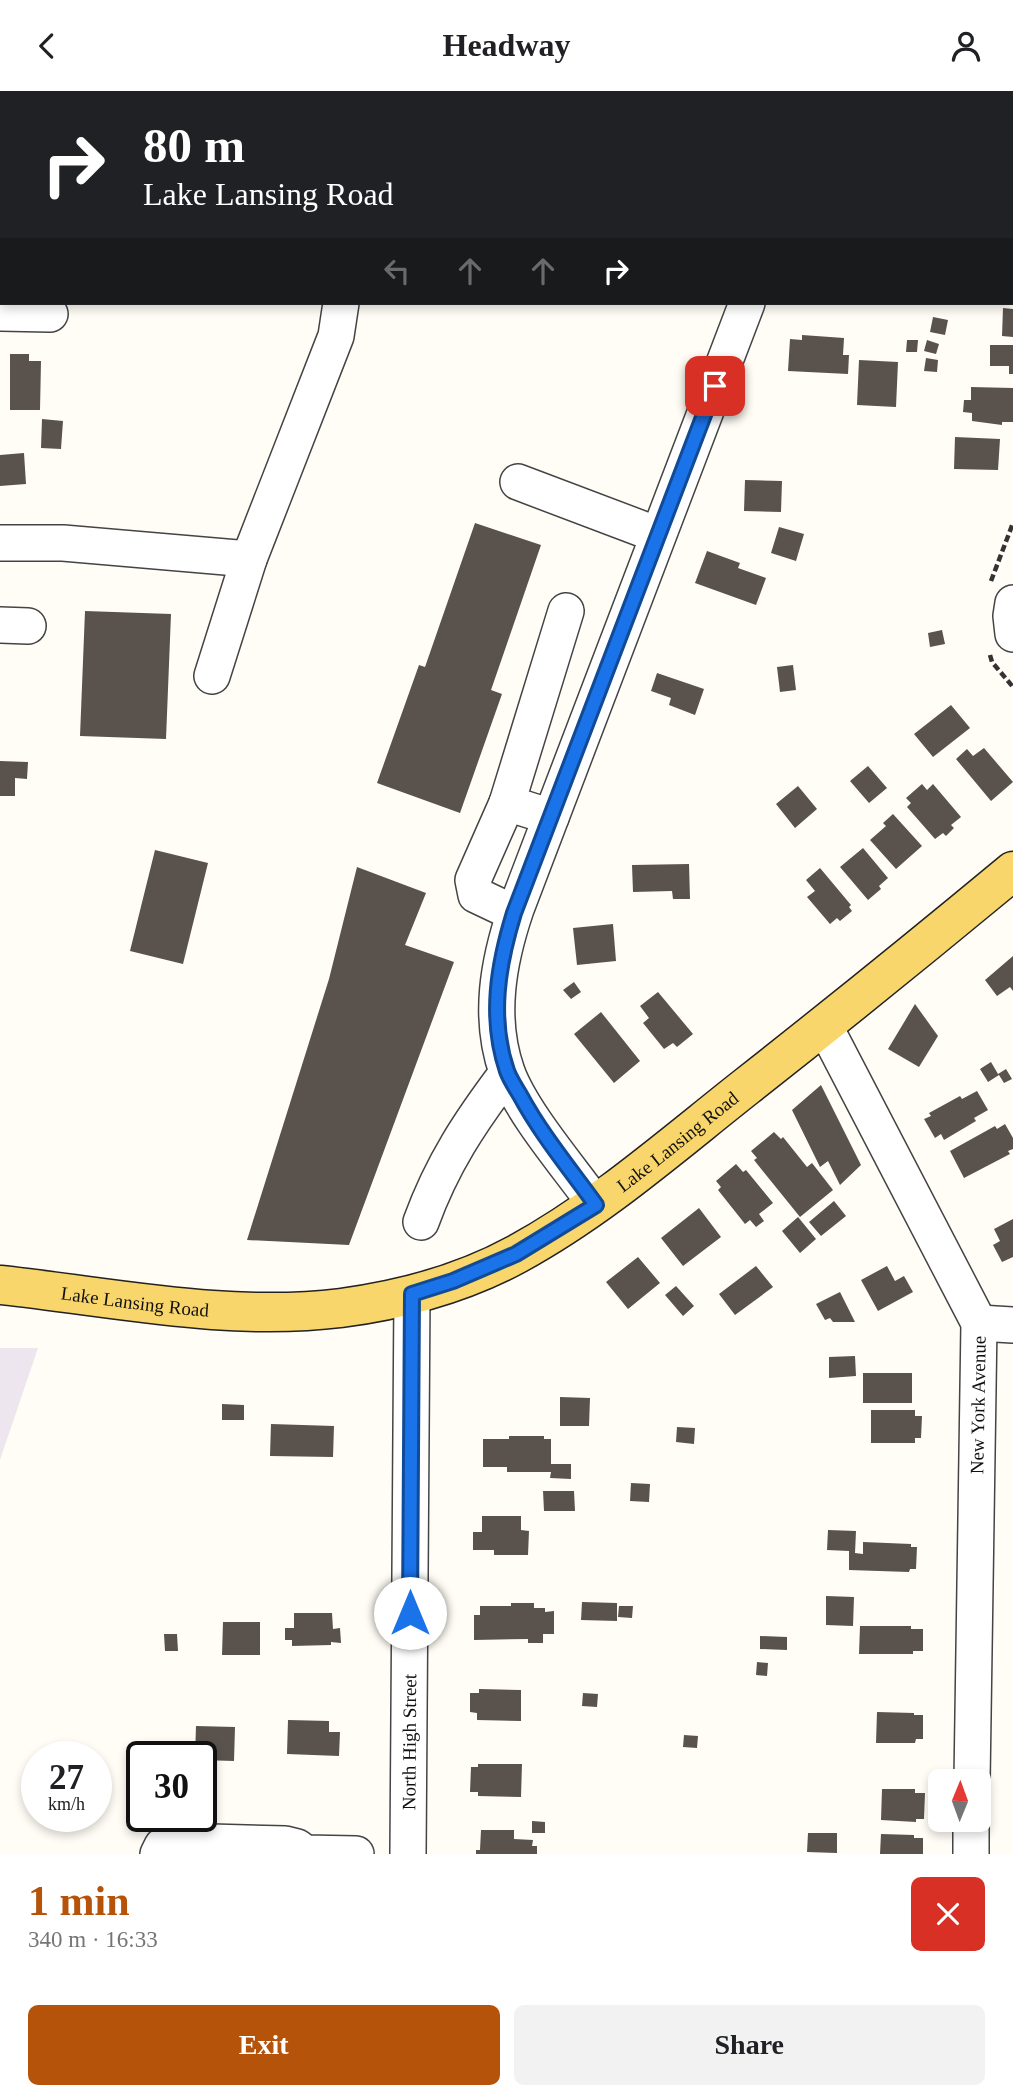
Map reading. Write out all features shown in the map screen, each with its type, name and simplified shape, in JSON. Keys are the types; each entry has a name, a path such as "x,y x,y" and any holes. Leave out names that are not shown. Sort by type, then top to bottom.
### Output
{"main road":[{"name":"Lake Lansing Road","path":"1,1288 194,1308 294,1312 340,1308 412,1294 453,1281 516,1254 596,1205 1013,871"}],"street":[{"path":"212,676 249,559 335,336 341,305"},
{"path":"596,1205 532,1117 508,1073 496,1014 505,943 514,913 746,305"},
{"path":"0,313 50,314"},
{"path":"518,482 658,535"},
{"path":"0,543 64,543 249,559"},
{"path":"1013,603 1013,633"},
{"path":"514,913 476,895 473,880 507,803 566,611"},
{"path":"507,803 551,817"},
{"name":"New York Avenue","path":"824,1025 996,1324 973,1769"},
{"path":"421,1222 435,1185 471,1121 508,1073"},
{"name":"North High Street","path":"408,1854 412,1294"},
{"path":"971,1832 971,1854"},
{"path":"158,1854 162,1846 175,1841 285,1844 297,1847 305,1853 356,1854"}],"shaded area":[{"path":"0,1348 38,1348 0,1460"}],"building":[{"path":"1003,308 1013,309 1013,337 1002,336"},
{"path":"933,317 948,320 945,335 930,332"},
{"path":"802,335 844,338 843,355 849,355 848,374 788,371 790,339 802,340"},
{"path":"907,340 918,340 917,352 906,352"},
{"path":"927,340 939,344 936,354 924,351"},
{"path":"990,345 1013,345 1013,374 1009,374 1009,366 990,366"},
{"path":"10,354 29,354 29,361 41,361 40,410 10,410"},
{"path":"926,358 938,360 937,372 924,371"},
{"path":"859,360 898,362 896,407 857,405"},
{"path":"971,387 1013,388 1013,422 1002,422 1002,425 972,421 972,413 963,412 964,400 971,400"},
{"path":"42,419 63,421 61,449 41,448"},
{"path":"955,437 1000,439 998,470 954,469"},
{"path":"24,453 26,484 0,486 0,455"},
{"path":"745,480 782,481 781,512 744,511"},
{"path":"475,523 541,545 491,690 502,694 460,813 377,783 419,665 425,667"},
{"path":"779,527 804,534 796,561 771,553"},
{"path":"707,551 740,563 738,568 766,578 756,605 695,583"},
{"path":"85,611 171,614 166,739 80,736"},
{"path":"942,630 945,644 930,647 928,633"},
{"path":"793,665 796,690 780,692 777,667"},
{"path":"657,673 704,689 695,715 669,705 671,698 651,691"},
{"path":"951,705 970,728 933,757 914,734"},
{"path":"984,748 1013,782 991,801 956,759 967,749 973,756"},
{"path":"0,761 28,762 27,779 15,778 15,796 0,796"},
{"path":"868,766 887,788 869,803 850,781"},
{"path":"922,784 927,790 933,784 961,817 951,825 954,828 946,836 943,833 935,839 907,807 911,803 906,798"},
{"path":"798,786 817,809 795,828 776,804"},
{"path":"893,814 922,846 896,869 870,840 886,826 883,823"},
{"path":"863,848 888,878 879,886 881,889 868,900 840,867"},
{"path":"155,850 208,863 183,964 130,951"},
{"path":"689,864 690,899 673,899 672,891 633,892 632,865"},
{"path":"357,867 426,893 405,945 454,962 349,1245 247,1240 329,979"},
{"path":"820,868 851,905 849,907 852,911 840,921 837,918 830,924 807,897 815,891 806,880"},
{"path":"613,924 616,961 577,965 573,928"},
{"path":"1013,956 1013,991 1010,987 997,996 985,980"},
{"path":"574,982 581,992 571,999 563,990"},
{"path":"658,992 693,1034 677,1047 673,1043 664,1049 643,1023 649,1018 640,1006"},
{"path":"915,1004 938,1036 919,1067 888,1049"},
{"path":"601,1012 640,1061 614,1083 574,1034"},
{"path":"991,1062 998,1074 1006,1069 1012,1079 1004,1083 999,1075 988,1082 980,1069"},
{"path":"821,1085 861,1165 840,1185 828,1161 820,1167 792,1110"},
{"path":"977,1091 988,1110 974,1118 976,1121 944,1140 941,1134 935,1138 924,1119 931,1116 929,1113 960,1096 962,1099"},
{"path":"1005,1124 1013,1138 1013,1149 1008,1151 1010,1154 964,1178 950,1151 995,1126 997,1129"},
{"path":"774,1132 781,1139 783,1137 807,1167 812,1163 833,1190 800,1217 754,1160 757,1158 751,1151"},
{"path":"736,1164 743,1172 746,1170 773,1203 759,1214 764,1221 756,1227 750,1220 745,1224 718,1190 721,1187 716,1181"},
{"path":"834,1201 846,1216 821,1236 809,1222"},
{"path":"699,1208 721,1237 683,1266 661,1238"},
{"path":"798,1217 816,1239 800,1253 782,1231"},
{"path":"1013,1219 1013,1257 1002,1262 993,1245 1000,1241 994,1229"},
{"path":"638,1257 660,1283 628,1309 606,1282"},
{"path":"756,1266 773,1287 735,1315 719,1294"},
{"path":"887,1266 895,1281 904,1276 913,1292 878,1311 861,1280"},
{"path":"676,1286 694,1306 683,1316 665,1295"},
{"path":"840,1292 855,1322 833,1322 830,1318 825,1320 816,1304"},
{"path":"855,1356 856,1376 829,1378 829,1357"},
{"path":"863,1373 912,1373 912,1403 863,1403"},
{"path":"560,1397 590,1398 589,1426 560,1426"},
{"path":"222,1404 244,1405 244,1420 222,1420"},
{"path":"871,1410 915,1410 915,1416 922,1416 921,1438 915,1438 915,1443 871,1443"},
{"path":"271,1424 334,1426 333,1457 270,1456"},
{"path":"677,1427 695,1428 694,1444 676,1442"},
{"path":"509,1436 544,1436 544,1439 551,1439 551,1464 571,1464 571,1479 550,1478 551,1472 507,1472 507,1467 483,1467 483,1439 509,1439"},
{"path":"631,1483 650,1484 649,1502 630,1501"},
{"path":"543,1491 574,1491 575,1511 544,1511"},
{"path":"482,1516 521,1516 521,1530 529,1531 528,1555 494,1555 494,1550 473,1550 473,1532 482,1532"},
{"path":"828,1530 856,1531 855,1553 863,1554 863,1542 911,1544 911,1547 917,1547 916,1569 910,1569 909,1572 849,1570 849,1551 827,1550"},
{"path":"826,1596 854,1597 853,1626 826,1625"},
{"path":"582,1602 617,1603 617,1621 581,1620"},
{"path":"511,1603 534,1603 534,1608 545,1608 545,1612 554,1611 554,1634 543,1634 543,1643 528,1643 528,1639 474,1640 474,1615 480,1615 480,1606 511,1606"},
{"path":"619,1606 633,1606 632,1618 618,1617"},
{"path":"294,1613 332,1613 333,1629 340,1628 341,1643 292,1646 292,1640 285,1640 285,1628 294,1628"},
{"path":"223,1622 260,1622 260,1655 222,1655"},
{"path":"860,1626 911,1626 911,1629 923,1629 923,1651 913,1651 913,1654 859,1654"},
{"path":"164,1634 177,1634 178,1651 165,1651"},
{"path":"760,1636 787,1637 787,1650 760,1649"},
{"path":"757,1662 768,1663 767,1676 756,1675"},
{"path":"479,1689 521,1690 521,1721 477,1720 477,1713 470,1712 470,1693 479,1693"},
{"path":"583,1693 598,1694 597,1707 582,1706"},
{"path":"877,1712 923,1715 923,1739 916,1739 915,1743 876,1743"},
{"path":"288,1720 329,1721 329,1732 340,1732 339,1756 287,1754"},
{"path":"196,1726 235,1727 234,1761 217,1760 217,1741 196,1741"},
{"path":"684,1735 698,1736 697,1748 683,1747"},
{"path":"478,1764 522,1764 521,1797 478,1796 478,1792 470,1792 471,1767 478,1767"},
{"path":"882,1789 915,1789 915,1793 925,1793 924,1819 916,1819 916,1822 881,1820"},
{"path":"532,1821 545,1822 545,1833 532,1833"},
{"path":"481,1830 514,1830 514,1839 533,1840 532,1846 537,1846 537,1854 476,1854 476,1850 480,1850"},
{"path":"808,1833 837,1833 837,1853 807,1852"},
{"path":"881,1834 914,1835 914,1838 923,1838 923,1854 880,1854"}],"route":[{"path":"410,1613 412,1294 453,1281 516,1254 596,1205 532,1117 508,1073 500,1046 496,1014 498,980 514,913 715,386"}]}
